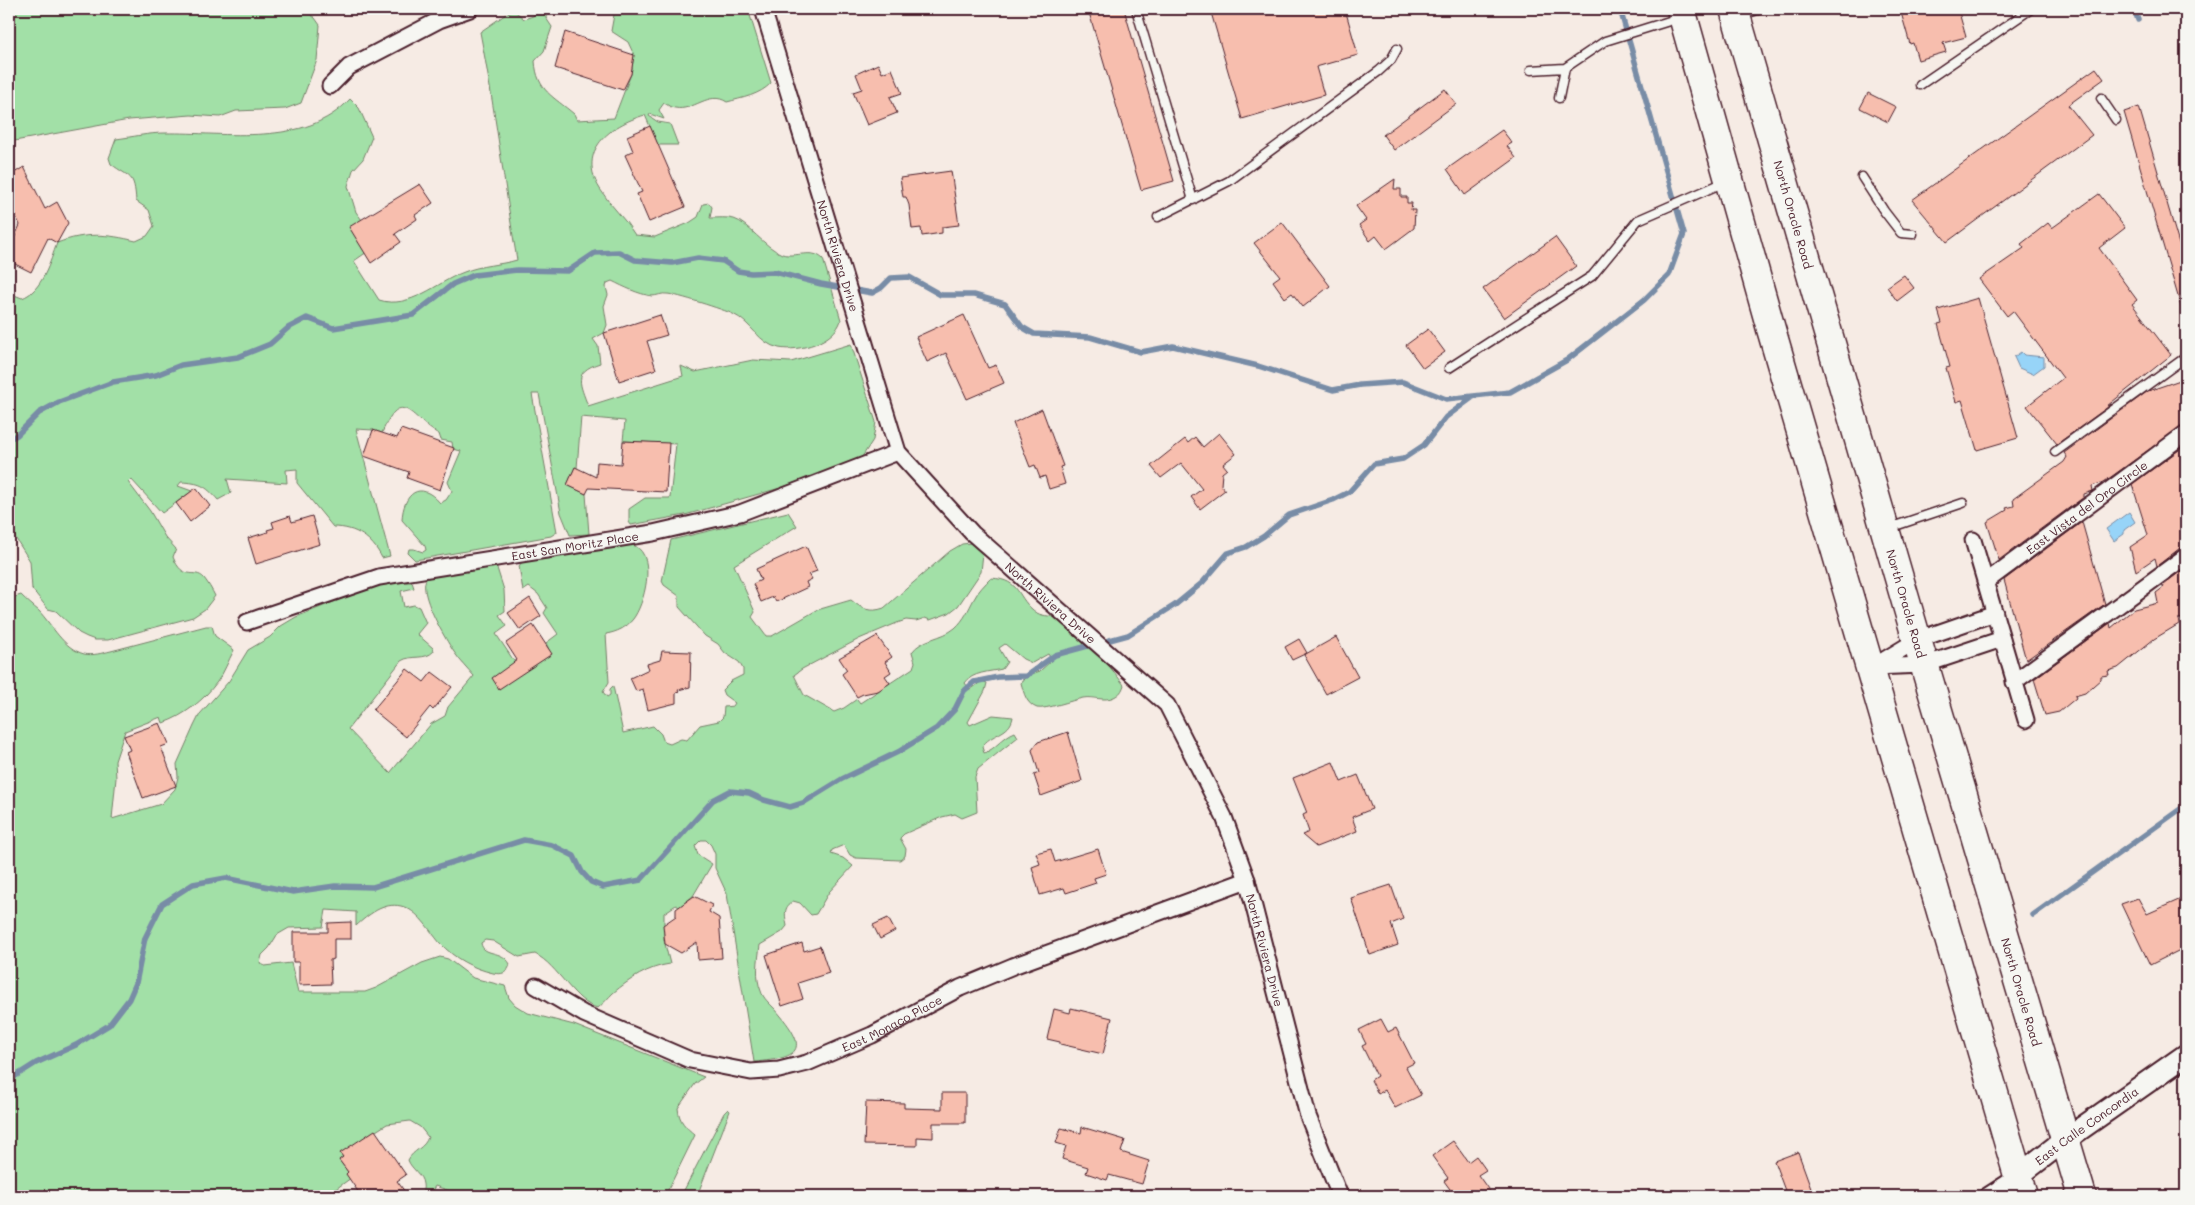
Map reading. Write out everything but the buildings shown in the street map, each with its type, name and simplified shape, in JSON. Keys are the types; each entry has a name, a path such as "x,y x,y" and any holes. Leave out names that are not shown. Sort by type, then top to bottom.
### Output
{"highway":[{"name":"North Oracle Road","path":"1744,11 1885,529 2082,1196"},
{"path":"1682,12 2021,1186"}],"street":[{"path":"330,86 348,67 439,20 470,9"},
{"name":"North Riviera Drive","path":"763,9 898,452 972,533 1167,705 1224,817 1247,880 1308,1116 1340,1196"},
{"name":"East Vista del Oro Circle","path":"1987,581 2186,433"},
{"name":"East San Moritz Place","path":"247,622 379,577 653,533 740,513 898,452"},
{"path":"1973,540 1987,581 2026,720"},
{"path":"2014,682 2186,556"},
{"path":"1871,668 1921,652 1995,613"},
{"path":"1871,668 1921,652 2002,639"},
{"name":"East Monaco Place","path":"536,986 584,1014 690,1060 750,1072 778,1070 807,1063 872,1035 960,988 1013,966 1247,880"},
{"name":"East Calle Concordia","path":"1987,1196 2021,1186 2066,1138 2186,1055"}],"lane":[{"path":"1136,9 1193,200"},
{"path":"1920,85 2031,9"},
{"path":"1531,70 1565,68 1605,41 1639,30 1682,12"},
{"path":"1158,217 1229,181 1346,96 1391,60 1397,49"},
{"path":"1559,98 1565,68"},
{"path":"2101,98 2116,120"},
{"path":"1862,177 1884,211 1902,233 1913,234"},
{"path":"1450,368 1592,276 1638,220 1730,180"},
{"path":"2055,452 2186,357"},
{"path":"1885,529 1964,503"}],"green space":[{"path":"9,9 304,9 320,25 317,60 301,103 285,109 236,111 220,117 191,115 129,120 9,142"},
{"path":"538,9 547,9 546,18 552,27 544,51 535,61 536,71 547,92 574,114 577,120 614,118 631,74 634,55 628,42 611,31 615,9 748,9 771,83 756,93 727,102 714,98 682,108 672,108 664,103 659,110 664,119 650,114 649,116 658,122 670,124 678,145 658,145 645,115 620,125 600,142 594,152 592,163 594,175 604,195 635,235 655,237 689,223 698,217 703,204 709,203 712,207 710,218 728,218 739,221 775,251 787,255 814,254 819,256 823,259 841,320 832,334 824,340 806,347 779,348 760,338 745,322 728,312 672,295 652,296 642,294 612,281 607,283 606,287 608,295 604,306 607,325 604,333 593,339 598,346 600,363 585,370 580,380 588,406 683,376 681,366 695,372 753,360 791,362 851,344 876,422 873,440 862,457 847,465 780,488 685,515 631,525 629,522 629,509 645,498 670,498 676,444 623,441 625,421 581,417 577,468 575,467 567,485 586,494 589,534 570,535 561,513 539,394 532,394 557,532 551,536 415,560 408,553 409,549 423,552 426,550 425,546 402,520 406,503 409,497 419,491 433,496 440,503 446,500 452,491 448,482 461,451 453,449 452,442 441,440 439,434 408,410 402,408 389,418 382,433 373,430 356,429 390,556 382,558 368,539 362,535 349,529 333,527 297,483 297,469 286,470 287,483 227,479 231,493 218,500 202,486 181,482 178,486 192,491 162,513 131,479 128,482 150,511 165,537 176,549 173,557 177,565 185,572 197,574 204,578 215,596 205,609 193,617 108,640 95,640 79,633 56,611 48,609 32,589 30,561 9,528 9,293 22,298 35,289 44,275 57,243 68,239 96,235 136,241 147,236 154,226 149,210 136,201 134,186 130,178 111,164 109,158 116,139 159,133 238,135 288,131 311,125 332,114 350,99 359,108 372,137 363,159 353,170 348,186 356,212 362,220 367,252 354,261 379,300 390,302 412,298 464,272 517,260 480,32 509,12 515,11 524,19 533,16"},
{"path":"788,512 797,526 734,565 755,612 752,617 766,636 772,636 817,610 851,600 866,609 884,608 950,551 962,544 971,543 983,553 981,572 958,606 949,613 930,620 925,618 897,623 859,639 794,675 804,695 834,712 857,699 860,703 913,668 915,662 912,652 916,647 955,628 964,618 978,593 991,578 1009,582 1037,613 1057,618 1077,633 1124,685 1122,691 1114,697 1103,699 1083,698 1037,708 1028,701 1021,683 1026,676 1040,671 1052,660 1048,654 1032,663 1023,659 1005,644 999,648 1007,662 1002,669 968,679 965,683 970,690 982,681 987,683 985,691 968,722 970,725 993,715 1013,717 1011,723 1004,731 986,742 982,747 984,753 1015,732 1018,737 978,769 975,777 977,812 962,818 955,814 942,817 904,834 900,838 906,849 905,856 900,860 856,858 850,855 844,845 832,850 831,854 843,858 853,866 829,892 816,914 811,915 800,903 793,901 786,909 787,926 782,932 760,945 759,986 762,994 793,1033 796,1049 791,1054 783,1058 754,1062 727,894 715,868 715,854 711,845 706,840 701,840 695,846 698,855 712,864 693,896 679,907 676,905 664,913 664,940 670,964 654,968 633,978 613,993 598,1008 582,999 543,959 535,954 519,957 493,941 485,940 481,943 485,950 502,956 510,964 506,971 499,974 478,968 452,954 413,912 407,908 394,905 376,910 356,926 356,912 326,910 323,927 289,928 277,935 262,955 260,963 265,966 291,963 298,992 365,992 422,963 440,957 448,959 473,978 505,986 509,998 515,1005 528,1013 574,1025 704,1077 695,1084 678,1108 681,1121 695,1135 665,1196 455,1196 456,1193 435,1186 430,1195 422,1196 422,1180 408,1160 424,1144 428,1137 420,1127 410,1121 387,1124 341,1153 343,1157 339,1160 348,1172 346,1174 351,1178 333,1191 336,1196 9,1196 9,599 21,595 39,611 64,642 84,654 104,653 206,626 212,626 215,636 234,650 217,682 193,707 163,723 161,717 125,731 115,761 116,778 112,819 161,804 175,789 178,777 177,764 200,714 229,681 248,650 270,637 281,626 296,617 371,587 390,582 412,582 414,588 401,591 404,607 414,605 419,607 426,623 417,634 434,651 427,656 401,661 348,729 390,773 431,724 445,716 448,707 474,676 454,652 433,615 425,593 427,578 496,565 504,590 505,611 499,615 507,626 496,634 522,673 551,654 546,643 558,634 544,613 547,608 538,594 529,587 523,591 519,566 522,562 619,546 633,545 642,552 646,560 646,581 641,603 633,619 621,629 606,634 609,682 603,692 607,697 610,695 610,689 613,686 623,733 653,726 661,734 664,742 670,744 681,739 687,740 700,725 719,721 723,717 724,707 733,706 735,703 724,695 722,690 731,681 743,675 743,669 739,662 725,653 718,644 705,636 679,607 679,596 664,585 662,581 671,540"},
{"path":"728,1109 730,1111 697,1196 681,1196 724,1113"}],"water":[{"path":"2021,352 2024,355 2044,357 2044,366 2033,374 2019,368 2014,357"},
{"path":"2129,512 2135,522 2124,530 2124,534 2114,541 2106,529"}],"waterway":[{"path":"9,439 17,435 39,413 59,402 113,382 156,375 181,365 238,357 270,344 288,328 307,318 333,328 413,315 453,284 474,275 517,270 568,271 595,253 619,252 635,260 672,263 698,258 723,261 738,271 751,273 775,272 821,284 872,293 881,288 891,278 909,277 941,295 974,295 1005,304 1022,327 1034,334 1090,337 1141,352 1173,346 1258,366 1333,390 1360,385 1403,382 1446,399 1510,392 1567,360 1644,300 1669,275 1684,234 1620,9"},
{"path":"2134,9 2138,20"},
{"path":"9,1086 14,1077 36,1063 76,1045 109,1025 129,999 136,983 145,938 162,904 193,884 226,878 293,892 335,886 373,887 524,840 552,845 574,856 582,872 591,882 603,887 641,880 713,800 730,791 749,793 764,800 790,807 803,803 842,779 898,752 937,728 955,709 964,691 974,682 998,677 1026,676 1055,655 1128,635 1175,605 1203,582 1228,553 1246,547 1264,536 1289,515 1333,500 1349,492 1374,464 1403,459 1424,445 1446,417 1473,397"},
{"path":"2033,915 2186,805"}]}
